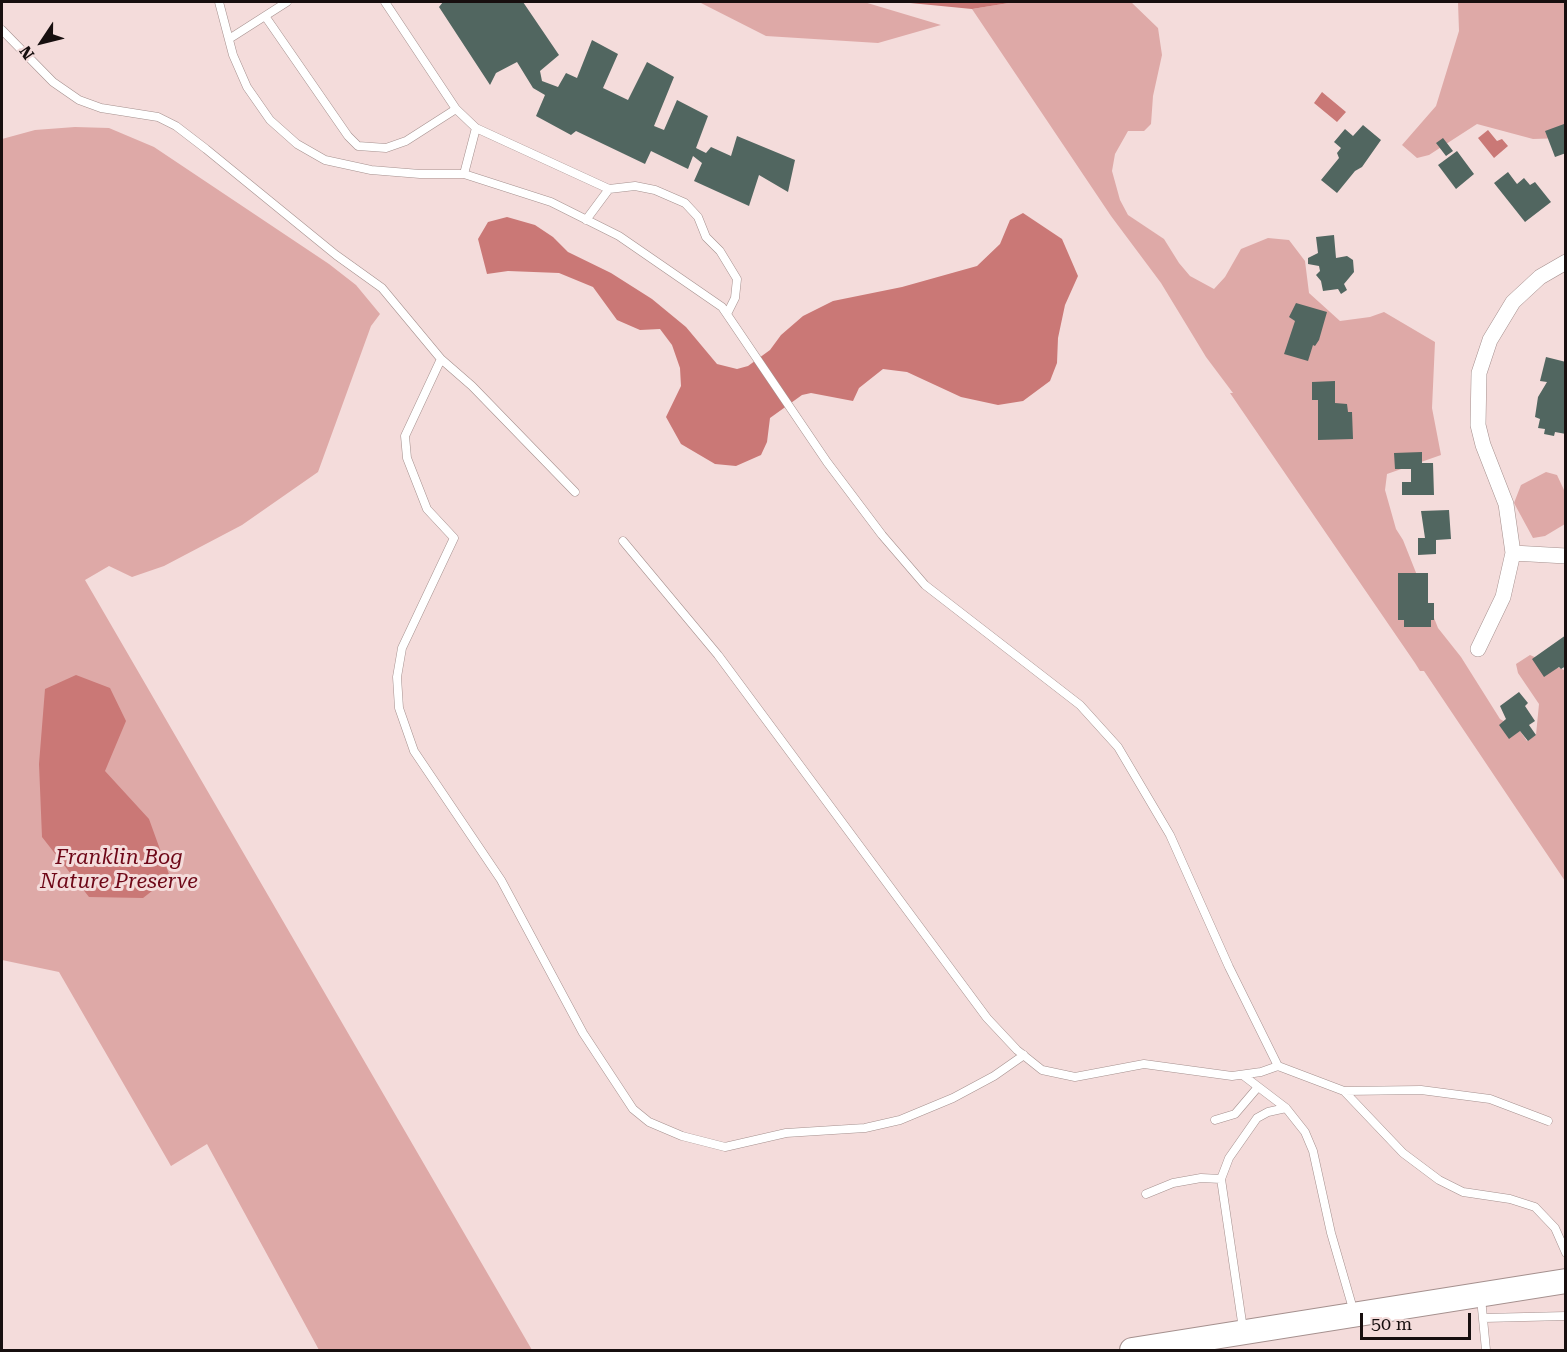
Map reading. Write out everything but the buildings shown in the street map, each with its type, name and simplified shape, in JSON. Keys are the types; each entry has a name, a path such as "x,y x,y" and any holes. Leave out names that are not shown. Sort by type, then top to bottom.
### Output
{"main road":[{"path":"1132,1350 1237,1337 1566,1281"}],"street":[{"path":"1478,649 1503,597 1513,553 1506,504 1483,445 1478,425 1479,373 1490,340 1513,302 1540,277 1566,262"},
{"path":"1513,553 1566,556"}],"lane":[{"path":"219,2 229,39 248,87 270,120 297,144 325,160 371,170 420,174 464,174 551,202 619,236 722,307 801,423 882,535 925,585 968,621 1080,705 1118,747 1170,835 1229,967 1278,1066"},
{"path":"229,39 287,2"},
{"path":"385,2 456,109 476,128 609,189 635,186 655,190 685,203 698,217 706,237 720,251 737,279 735,298 727,314"},
{"path":"265,16 348,136 358,146 386,148 406,141 456,109"},
{"path":"2,30 53,82 79,100 101,108 158,117 176,126 336,255 382,288 441,359 472,386 575,492"},
{"path":"464,174 476,128"},
{"path":"586,220 609,189"},
{"path":"441,359 405,436 407,458 427,509 454,538 402,648 397,677 399,708 414,751 501,880 583,1033 633,1109 649,1122 682,1136 725,1147 786,1133 865,1128 900,1120 953,1098 994,1076 1024,1055"},
{"path":"623,541 718,655 987,1017 1042,1070 1075,1077 1144,1064 1201,1073 1244,1076 1278,1066 1344,1091 1421,1090 1491,1100 1548,1121"},
{"path":"1244,1076 1286,1108 1302,1126 1312,1151 1331,1233 1351,1302"},
{"path":"1215,1120 1235,1113 1258,1087"},
{"path":"1344,1091 1403,1153 1439,1180 1463,1192 1510,1199 1535,1207 1555,1228 1566,1253"},
{"path":"1237,1337 1221,1179 1229,1158 1257,1118 1268,1112 1286,1108"},
{"path":"1146,1194 1173,1183 1201,1178 1221,1179"},
{"path":"1480,1294 1486,1350"},
{"path":"1484,1318 1566,1316"}],"green space":[{"path":"699,2 864,2 941,25 878,43 766,36"},
{"path":"1015,2 1131,2 1158,28 1162,55 1153,96 1151,124 1144,131 1128,131 1115,154 1112,171 1120,200 1128,215 1164,239 1190,276 1214,289 1225,277 1241,249 1268,238 1289,240 1305,261 1309,293 1340,321 1370,317 1384,312 1435,342 1432,408 1441,455 1387,474 1385,490 1396,529 1403,540 1438,628 1461,657 1500,719 1520,731 1527,741 1536,735 1539,704 1518,673 1516,664 1530,655 1564,670 1565,881 1424,671 1420,671 1230,393 1233,393 1206,357 1161,283 1111,216 972,9"},
{"path":"1458,2 1565,2 1565,138 1533,139 1477,124 1429,155 1417,158 1402,145 1436,106 1459,31"},
{"name":"Franklin Bog Nature Preserve","path":"75,127 109,128 154,147 329,264 356,285 380,314 371,326 318,472 242,525 164,566 132,577 109,566 85,580 532,1350 319,1350 207,1144 171,1166 59,972 2,960 2,139 35,130"},
{"path":"1546,472 1557,475 1564,490 1565,524 1545,536 1533,538 1514,503 1521,485"}],"shaded area":[{"path":"900,2 1015,2 972,9"},
{"path":"1322,92 1346,112 1337,122 1314,103"},
{"path":"1488,130 1497,141 1502,139 1508,146 1494,158 1478,138"},
{"path":"1023,213 1062,239 1078,276 1065,305 1058,338 1057,363 1050,381 1023,401 998,405 961,397 907,372 883,369 859,388 853,401 811,393 802,395 770,418 767,442 761,455 736,466 715,464 681,444 666,417 681,386 680,368 672,345 660,329 640,330 617,320 593,287 559,273 508,271 487,274 478,239 488,222 507,217 535,225 553,237 568,252 611,273 652,299 686,327 717,364 737,369 748,366 770,350 781,335 803,316 833,301 902,287 977,266 1000,244 1010,220"},
{"path":"76,675 110,688 126,721 105,771 149,819 170,877 143,898 89,897 42,837 39,764 45,689"}]}
